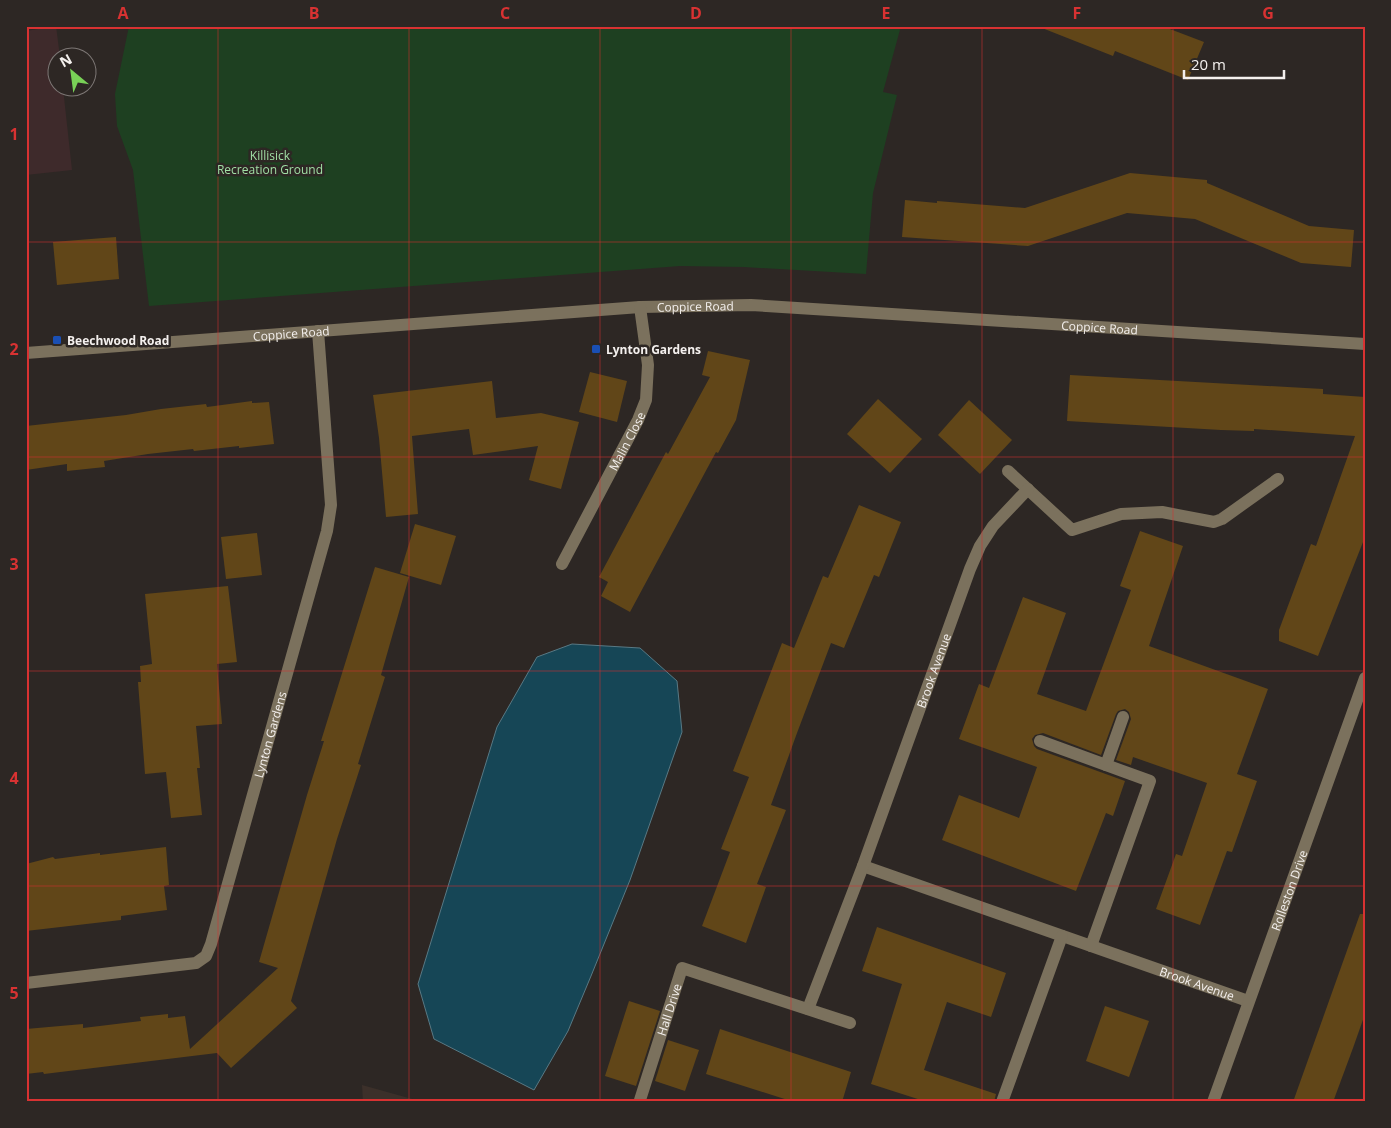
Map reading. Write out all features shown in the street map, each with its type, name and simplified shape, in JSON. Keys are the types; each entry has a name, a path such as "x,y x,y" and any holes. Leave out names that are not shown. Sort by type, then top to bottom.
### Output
{"street":[{"name":"Coppice Road","path":"26,353 640,307 751,305 1365,344"},
{"name":"Malin Close","path":"562,564 638,420 646,400 648,365 640,307"},
{"name":"Lynton Gardens","path":"26,984 196,962 206,956 328,531 331,505 318,331"},
{"path":"1008,471 1072,530 1121,514 1162,512 1214,522 1222,520 1278,479"},
{"name":"Brook Avenue","path":"808,1009 863,866 970,569 980,546 993,526 1028,489"},
{"name":"Rolleston Drive","path":"1213,1102 1365,678"},
{"path":"1106,765 1123,717"},
{"path":"1040,741 1150,782 1092,946"},
{"name":"Brook Avenue","path":"863,866 1248,1001"},
{"path":"1002,1102 1062,936"},
{"name":"Hall Drive","path":"640,1100 682,968 808,1009"},
{"path":"808,1009 850,1023"}],"shaded area":[{"path":"56,26 59,48 48,48 48,98 64,98 72,170 26,175 26,31"},
{"path":"362,1085 423,1102 363,1102"}],"green space":[{"name":"Killisick Recreation Ground","path":"129,26 901,26 883,92 897,95 873,193 866,274 744,267 680,266 149,306 133,170 117,126 115,94"}],"water":[{"path":"572,644 640,648 677,681 682,732 630,880 591,976 568,1031 534,1090 434,1039 418,984 497,727 537,657"}],"building":[{"path":"1042,26 1162,26 1204,42 1188,80 1115,51 1113,56 1042,28"},
{"path":"1130,173 1207,180 1207,183 1309,226 1354,230 1351,267 1301,263 1195,219 1127,213 1028,246 902,237 905,200 1025,208"},
{"path":"116,237 119,279 57,285 53,242"},
{"path":"708,351 750,360 736,420 718,453 716,452 630,612 601,596 608,582 599,577 666,452 668,454 710,377 702,375"},
{"path":"590,372 627,381 617,422 579,412"},
{"path":"1070,375 1323,389 1323,394 1365,397 1365,537 1318,656 1279,641 1279,630 1311,544 1316,546 1355,436 1254,429 1254,431 1221,430 1067,421"},
{"path":"492,381 496,418 541,413 579,422 561,489 529,480 538,446 473,455 469,429 412,436 418,514 386,517 373,395"},
{"path":"878,399 922,439 890,473 847,434"},
{"path":"969,400 1012,440 980,474 938,435"},
{"path":"252,401 252,403 269,402 274,444 148,454 104,461 105,467 67,471 67,464 26,470 26,426 206,404 207,407"},
{"path":"859,505 901,522 879,577 874,575 844,648 831,643 797,733 771,805 786,810 757,884 766,887 746,943 702,926 730,852 721,849 749,777 733,771 782,643 794,648 823,576 828,578"},
{"path":"415,524 456,536 441,585 400,573"},
{"path":"1140,531 1183,546 1149,646 1268,689 1237,774 1257,781 1232,852 1227,851 1200,925 1156,909 1176,854 1182,856 1207,783 1133,757 1131,765 1116,760 1131,719 1129,712 1125,709 1118,711 1116,714 1101,755 1043,733 1035,735 1032,739 1037,749 1125,781 1113,816 1106,813 1076,891 942,840 959,795 1019,818 1037,767 959,739 979,684 989,688 1023,597 1066,613 1037,694 1086,711 1131,590 1120,586"},
{"path":"257,533 262,575 226,579 221,537"},
{"path":"375,567 409,577 381,675 385,677 358,764 361,765 337,839 291,1001 297,1008 231,1068 217,1053 44,1074 43,1072 26,1074 26,1029 83,1024 83,1028 141,1021 140,1017 168,1014 168,1018 185,1016 190,1049 278,968 259,962 324,741 321,741"},
{"path":"228,586 237,662 217,664 222,724 196,726 200,768 197,768 202,815 171,818 166,772 145,774 138,682 141,682 140,666 152,664 145,594"},
{"path":"166,847 169,885 164,886 167,910 121,916 121,920 26,931 26,864 53,857 55,859"},
{"path":"1360,914 1365,914 1365,1014 1353,1048 1333,1102 1293,1102"},
{"path":"877,927 1006,973 991,1017 947,1002 924,1070 996,1094 994,1102 927,1102 871,1084 902,984 862,971"},
{"path":"629,1001 660,1011 636,1086 605,1076"},
{"path":"1105,1006 1149,1021 1129,1077 1086,1061"},
{"path":"720,1029 851,1072 842,1102 794,1102 706,1074"},
{"path":"668,1040 699,1050 685,1091 655,1081"}],"place":[{"name":"Beechwood Road","path":"57,340"},
{"name":"Lynton Gardens","path":"596,349"}]}
